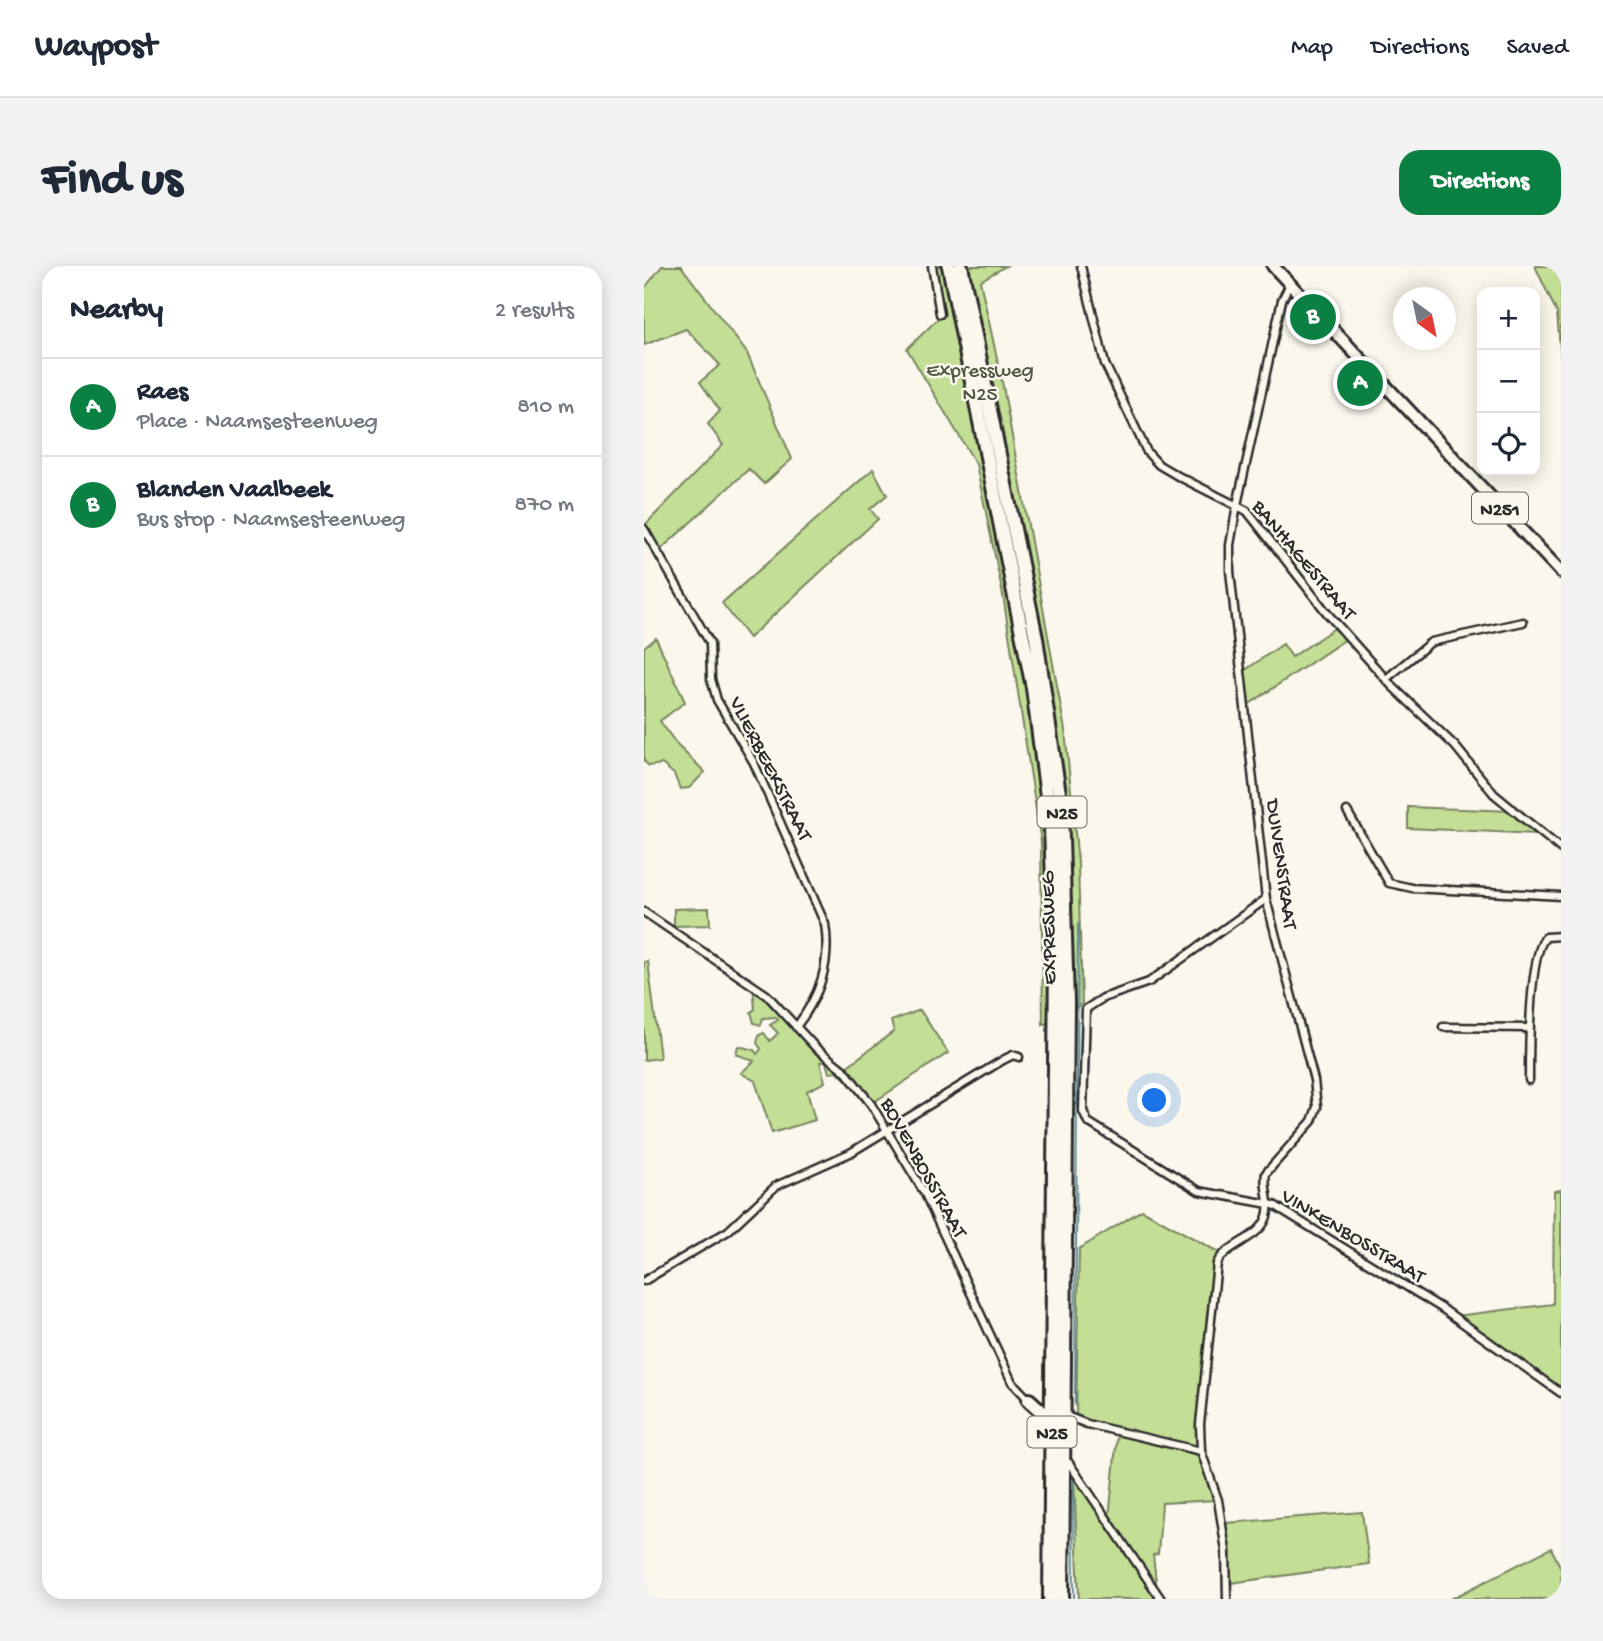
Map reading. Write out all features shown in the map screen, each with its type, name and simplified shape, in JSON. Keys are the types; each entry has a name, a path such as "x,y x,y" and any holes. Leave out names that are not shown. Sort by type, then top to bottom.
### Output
{"highway":[{"name":"EXPRESWEG","path":"949,266 1033,688 1050,819 1055,960 1053,1395 1063,1421 1050,1599"},
{"name":"EXPRESWEG","path":"961,266 1036,638 1062,807 1067,917 1062,1599"},
{"path":"1028,1401 1045,1402 1053,1395"},
{"path":"1028,1401 1063,1421"}],"main road":[{"name":"N251","path":"1273,266 1561,572"}],"street":[{"path":"932,266 940,314"},
{"name":"BANHAGESTRAAT","path":"1082,266 1105,364 1147,452 1159,465 1247,511 1327,613 1385,679 1455,746 1494,794 1561,849"},
{"name":"DUIVENSTRAAT","path":"1227,1599 1226,1551 1218,1500 1201,1451 1200,1424 1217,1263 1222,1254 1263,1225 1268,1202 1266,1172 1312,1121 1317,1099 1266,900 1230,571 1230,545 1237,505 1282,300 1290,284"},
{"name":"VLIERBEEKSTRAAT","path":"644,529 710,643 711,680 717,700 754,763 825,924 827,940 821,988 816,1001 796,1027"},
{"path":"1385,679 1431,642 1523,622"},
{"path":"1347,811 1389,883 1420,889 1561,896"},
{"name":"VINKENBOSSTRAAT","path":"1266,900 1149,982 1103,998 1086,1009 1083,1111 1088,1122 1199,1191 1268,1202 1443,1309 1561,1392"},
{"name":"BOVENBOSSTRAAT","path":"644,912 767,995 796,1027 845,1070 889,1130 925,1194 1012,1382 1028,1401"},
{"path":"1529,1080 1528,1028 1542,941 1546,937 1561,936"},
{"path":"1443,1027 1528,1028"},
{"path":"644,1281 728,1231 776,1186 850,1153 1003,1060 1013,1055 1019,1058"},
{"path":"1063,1421 1087,1424 1201,1451"},
{"path":"1069,1463 1161,1599"}],"green space":[{"path":"662,266 681,266 747,353 792,459 764,484 749,469 658,552 645,525 723,445 708,424 720,411 700,382 720,365 686,329 644,345 644,289"},
{"name":"Expressweg N25","path":"934,266 1006,266 980,281 1002,381 1065,730 1078,863 1082,1004 1043,1025 1041,842 1003,595 976,464 907,349 944,313"},
{"path":"1535,266 1561,266 1561,360 1557,313"},
{"path":"873,469 887,495 870,509 878,519 749,638 722,603"},
{"path":"1336,627 1346,639 1248,705 1244,671 1283,644 1292,657"},
{"path":"656,638 685,702 660,721 678,746 705,772 689,788 680,789 674,774 662,764 649,766 644,761 644,647"},
{"path":"1408,807 1512,811 1540,834 1408,828"},
{"path":"709,908 710,925 674,926 674,909"},
{"path":"648,961 660,1058 644,1060 644,962"},
{"path":"753,985 816,1048 845,1068 894,1031 891,1021 920,1010 948,1053 871,1104 853,1081 849,1082 837,1072 829,1073 826,1062 820,1062 825,1082 807,1091 815,1120 772,1133 755,1081 741,1073 754,1061 736,1054 738,1046 754,1050 757,1054 761,1049 757,1043 759,1035 764,1033 770,1041 778,1033 770,1025 778,1020 776,1017 763,1018 761,1025 754,1023 751,1012 755,1009"},
{"path":"1561,1190 1561,1389 1456,1316 1553,1304 1554,1191"},
{"path":"1142,1210 1220,1253 1214,1267 1198,1444 1194,1448 1076,1417 1079,1249"},
{"path":"1117,1435 1201,1456 1217,1500 1162,1503 1158,1554 1153,1555 1158,1599 1079,1599 1074,1476 1109,1519"},
{"path":"1362,1512 1369,1564 1230,1583 1226,1523"},
{"path":"1551,1548 1561,1568 1561,1599 1451,1599"}],"waterway":[{"path":"1075,1404 1078,924"},
{"path":"1073,1475 1074,1599"}],"place":[{"name":"Blanden Vaalbeek","path":"1313,317"},
{"name":"Raes","path":"1360,383"}]}
